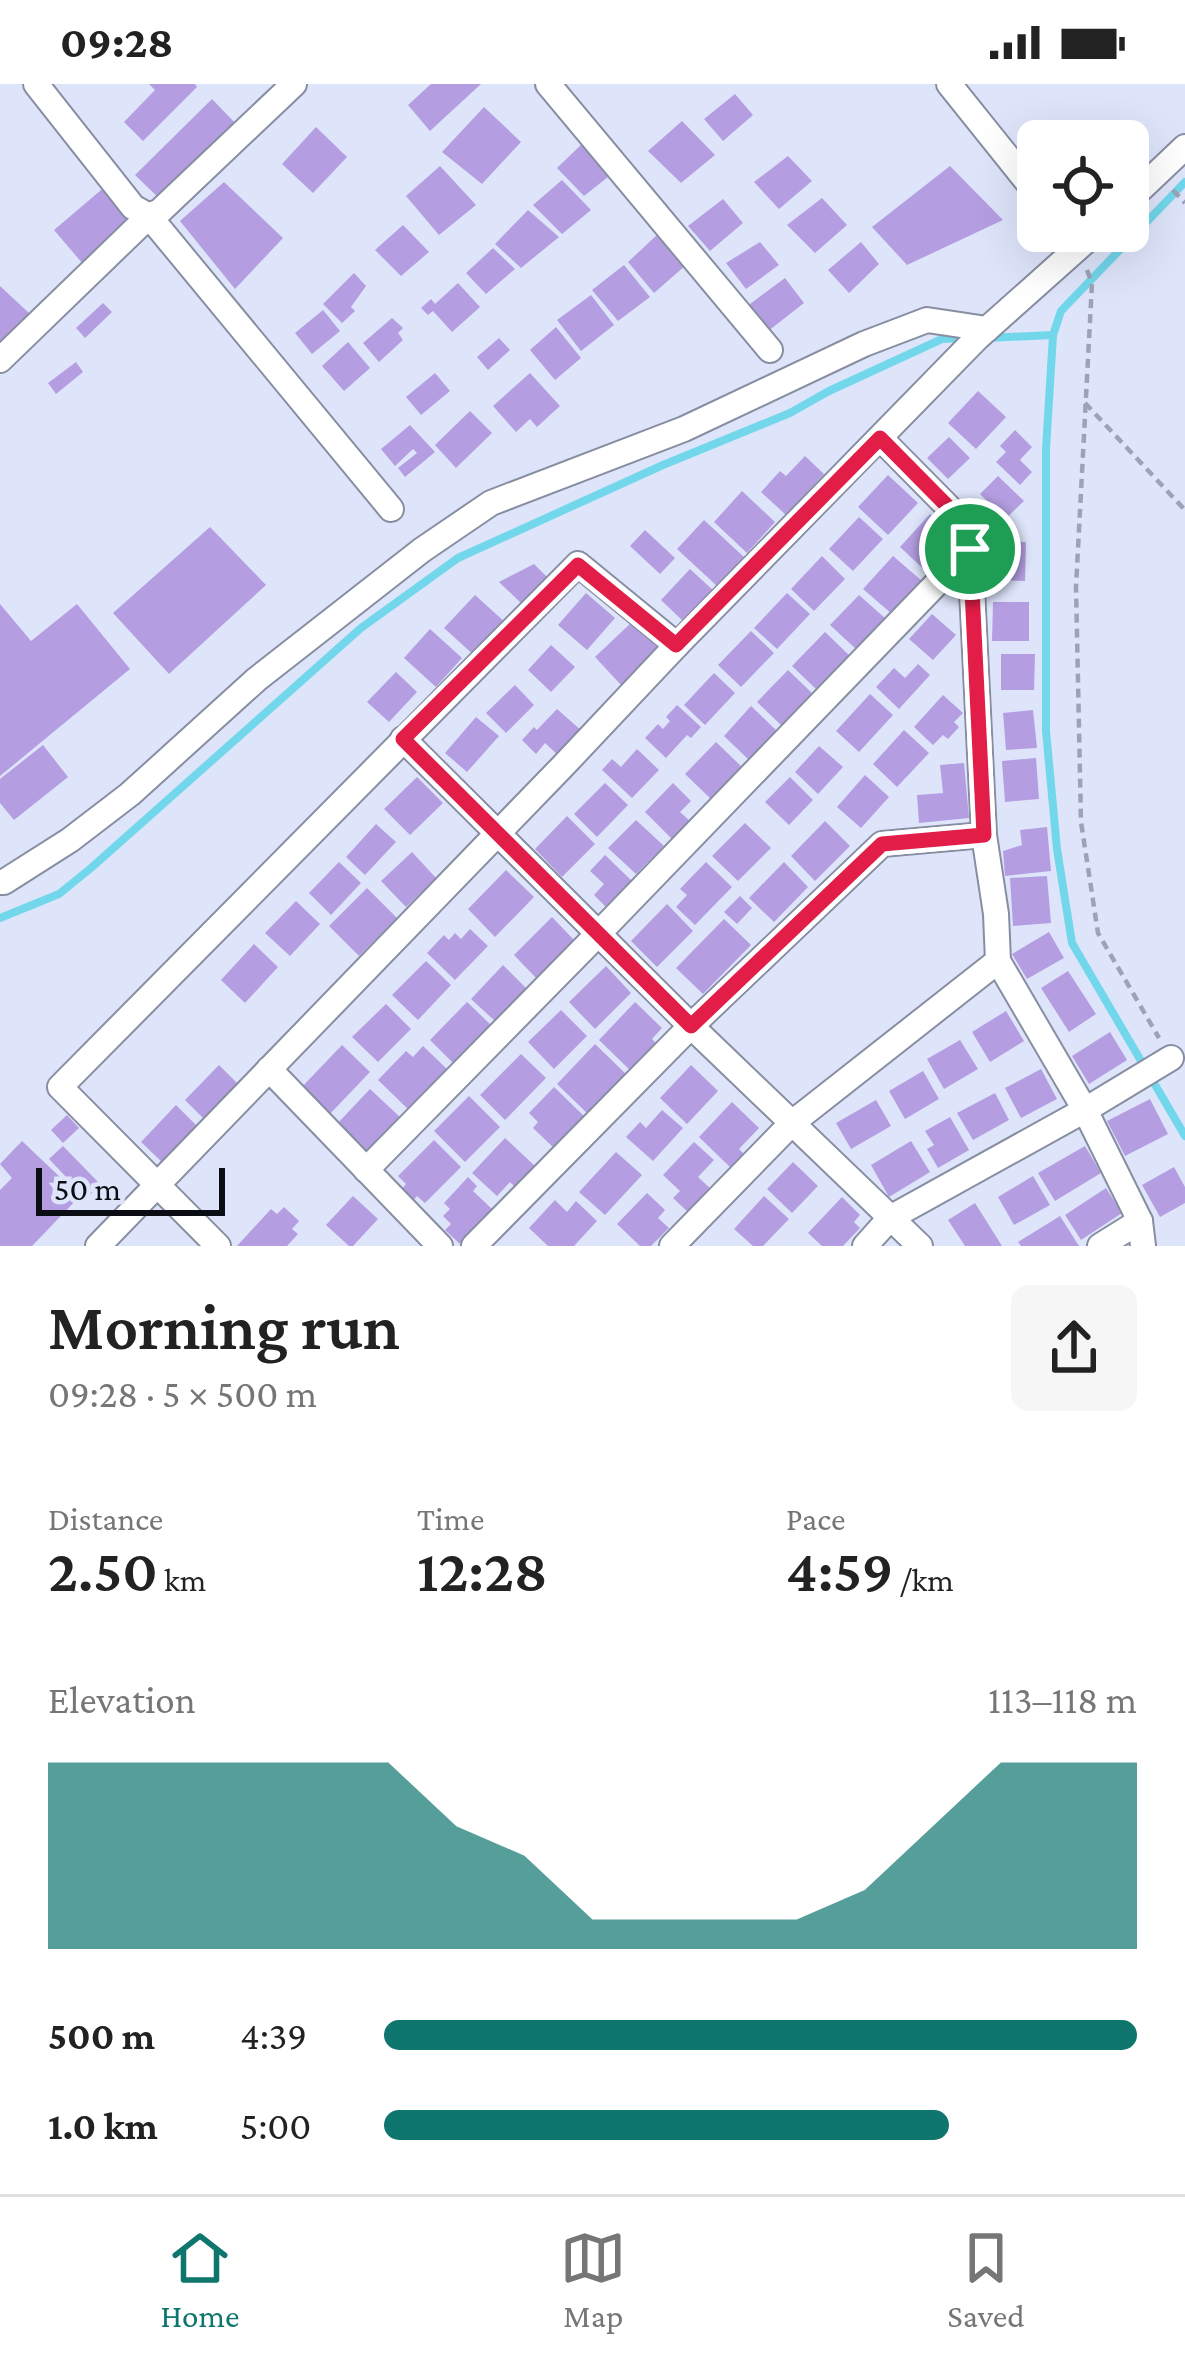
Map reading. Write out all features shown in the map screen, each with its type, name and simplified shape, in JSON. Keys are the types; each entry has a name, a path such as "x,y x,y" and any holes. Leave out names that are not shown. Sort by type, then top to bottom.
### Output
{"street":[{"path":"36,84 134,207 149,216 391,509"},
{"path":"0,359 294,84"},
{"path":"548,84 770,350"},
{"path":"949,84 1017,169"},
{"path":"1149,181 1185,147"},
{"path":"98,1246 676,645 1066,252"},
{"path":"0,882 70,840 130,794 257,679 422,550 491,503 684,429 863,344 927,320 983,332"},
{"path":"880,438 964,523 970,549 984,835 998,961 1085,1110 1142,1233 1100,1246"},
{"path":"366,1170 970,549"},
{"path":"218,1246 60,1087 578,565 676,645"},
{"path":"403,739 920,1246"},
{"path":"474,1246 691,1026 882,844 984,835"},
{"path":"673,1246 792,1124 998,961"},
{"path":"865,1246 890,1218 1171,1058"},
{"path":"269,1070 440,1246"}],"path":[{"path":"1085,252 1092,283 1076,587 1081,822 1098,933 1171,1058"},
{"path":"1085,403 1185,510"}],"building":[{"path":"149,84 197,87 143,141 124,122 155,90"},
{"path":"431,84 481,84 430,131 408,105"},
{"path":"735,94 753,115 723,141 704,119"},
{"path":"212,99 238,126 162,201 135,175"},
{"path":"484,107 521,142 482,184 442,152"},
{"path":"682,121 715,155 681,183 648,151"},
{"path":"316,127 347,157 313,193 282,164"},
{"path":"585,141 613,173 584,196 557,168"},
{"path":"788,156 812,181 779,209 754,182"},
{"path":"440,166 476,205 439,235 406,196"},
{"path":"950,166 1003,220 907,265 872,227"},
{"path":"562,180 591,210 562,234 533,205"},
{"path":"224,182 283,238 235,289 180,221"},
{"path":"107,185 136,218 83,264 54,230"},
{"path":"822,198 847,225 815,253 787,225"},
{"path":"723,199 743,223 710,251 688,226"},
{"path":"528,210 559,237 521,268 495,244"},
{"path":"403,225 429,252 401,276 375,250"},
{"path":"659,233 686,265 654,293 628,262"},
{"path":"760,242 779,265 746,289 726,263"},
{"path":"861,242 879,264 849,293 828,270"},
{"path":"493,248 515,269 486,294 466,273"},
{"path":"624,265 650,297 618,321 592,290"},
{"path":"354,273 366,286 351,307 355,311 342,323 323,304"},
{"path":"785,278 804,303 767,332 746,307"},
{"path":"458,283 480,307 452,332 433,311 428,315 421,308 431,299 435,304"},
{"path":"0,286 30,314 0,341"},
{"path":"591,295 614,325 581,351 557,320"},
{"path":"103,303 112,312 85,338 76,328"},
{"path":"323,310 340,331 312,354 295,333"},
{"path":"392,318 403,328 398,333 403,340 379,362 363,343"},
{"path":"556,327 581,358 555,380 530,350"},
{"path":"499,338 510,350 488,370 477,357"},
{"path":"348,342 370,368 344,391 322,366"},
{"path":"76,362 83,372 56,394 48,383"},
{"path":"435,373 450,391 421,415 406,397"},
{"path":"530,373 560,406 537,427 530,419 516,432 493,406"},
{"path":"978,391 1006,417 976,449 948,423"},
{"path":"470,411 492,433 456,468 435,445"},
{"path":"410,425 435,452 405,477 398,468 417,453 413,449 395,466 381,449"},
{"path":"1015,430 1032,447 1020,460 1032,472 1020,485 996,462 1006,452 1000,446"},
{"path":"949,437 970,458 948,479 927,458"},
{"path":"805,456 824,474 786,515 761,492 780,471 786,476"},
{"path":"888,475 918,503 888,535 858,507"},
{"path":"998,476 1024,501 1005,519 980,494"},
{"path":"742,491 775,522 747,553 714,522"},
{"path":"930,514 960,542 930,575 900,547"},
{"path":"859,517 883,539 853,571 829,549"},
{"path":"704,520 744,557 717,586 677,549"},
{"path":"210,527 266,585 169,674 113,613"},
{"path":"645,530 675,558 660,574 630,546"},
{"path":"997,541 1026,542 1025,581 995,580"},
{"path":"822,556 845,579 814,611 791,589"},
{"path":"893,556 922,581 892,614 863,589"},
{"path":"534,564 547,577 522,604 499,582"},
{"path":"690,569 715,592 685,623 661,600"},
{"path":"586,593 615,618 587,650 558,625"},
{"path":"787,593 810,614 777,649 754,628"},
{"path":"475,595 507,624 476,657 444,628"},
{"path":"859,595 886,619 857,650 830,625"},
{"path":"993,602 1029,602 1029,641 992,641"},
{"path":"0,604 31,641 77,604 130,669 0,776"},
{"path":"932,614 956,635 933,660 909,639"},
{"path":"633,621 659,649 621,685 595,657"},
{"path":"430,629 462,658 436,687 404,658"},
{"path":"751,631 774,653 741,687 718,665"},
{"path":"825,632 851,657 818,691 792,666"},
{"path":"551,645 575,667 551,692 528,670"},
{"path":"1001,654 1035,654 1034,690 1001,690"},
{"path":"918,664 930,675 899,709 876,687 894,668 905,678"},
{"path":"788,670 814,695 783,727 757,702"},
{"path":"396,672 417,692 389,722 367,702"},
{"path":"714,673 735,693 705,725 684,705"},
{"path":"515,685 534,705 506,733 486,713"},
{"path":"870,694 893,715 859,752 836,731"},
{"path":"943,695 963,713 948,739 943,735 933,745 914,727"},
{"path":"677,705 701,727 666,758 645,738 658,724 663,729"},
{"path":"751,706 778,732 750,761 724,736"},
{"path":"557,709 583,732 560,757 545,743 536,754 522,740"},
{"path":"1033,710 1037,748 1006,750 1003,713"},
{"path":"476,717 499,736 467,772 445,753"},
{"path":"904,730 929,753 897,787 873,764"},
{"path":"716,742 743,768 712,800 685,774"},
{"path":"43,745 68,777 14,820 0,803 0,779"},
{"path":"819,746 843,767 818,794 795,772"},
{"path":"637,749 659,770 632,798 602,770 612,759 621,767"},
{"path":"1036,758 1039,799 1005,802 1002,761"},
{"path":"964,763 969,818 919,823 917,795 943,793 940,765"},
{"path":"865,775 889,797 861,828 837,807"},
{"path":"417,777 443,803 410,835 384,809"},
{"path":"790,777 813,800 789,825 765,802"},
{"path":"605,783 628,805 597,837 574,814"},
{"path":"673,783 691,801 680,812 691,822 673,840 645,812"},
{"path":"567,816 595,844 562,877 535,849"},
{"path":"636,820 664,846 636,874 608,848"},
{"path":"825,821 850,846 815,881 791,856"},
{"path":"745,823 771,848 738,881 712,856"},
{"path":"376,824 396,842 365,875 346,857"},
{"path":"1047,827 1051,871 1005,876 1003,851 1022,845 1020,830"},
{"path":"412,852 436,878 406,907 381,881"},
{"path":"605,855 633,882 608,909 594,895 604,884 590,871"},
{"path":"339,862 361,883 331,915 309,893"},
{"path":"706,862 732,887 695,925 676,907 687,895 680,889"},
{"path":"784,862 808,887 774,922 749,898"},
{"path":"506,870 534,897 495,937 468,909"},
{"path":"1047,876 1051,923 1013,926 1010,878"},
{"path":"367,888 397,918 359,956 329,926"},
{"path":"740,896 752,908 737,924 724,912"},
{"path":"296,901 320,924 290,956 265,933"},
{"path":"667,904 693,931 657,967 631,941"},
{"path":"552,917 575,941 537,979 514,955"},
{"path":"724,919 751,945 703,994 676,968"},
{"path":"470,929 488,946 455,980 427,953 444,935 449,940 455,933 461,939"},
{"path":"1049,932 1064,958 1027,979 1012,954"},
{"path":"254,944 278,967 245,1003 221,980"},
{"path":"426,961 451,985 418,1020 392,995"},
{"path":"503,965 527,989 496,1022 471,999"},
{"path":"606,966 631,993 595,1029 569,1002"},
{"path":"1068,971 1096,1014 1069,1032 1041,988"},
{"path":"467,1002 492,1026 455,1065 430,1040"},
{"path":"635,1002 662,1028 652,1039 658,1045 632,1072 599,1040"},
{"path":"386,1004 411,1029 378,1062 352,1037"},
{"path":"561,1010 587,1036 554,1069 528,1042"},
{"path":"1006,1011 1024,1041 990,1062 972,1032"},
{"path":"1110,1032 1127,1060 1089,1084 1072,1056"},
{"path":"960,1040 978,1069 944,1089 927,1059"},
{"path":"595,1044 628,1076 590,1116 557,1084"},
{"path":"342,1045 370,1072 328,1116 300,1089"},
{"path":"423,1046 448,1070 409,1110 378,1080 406,1051 413,1057"},
{"path":"521,1054 546,1078 505,1120 480,1095"},
{"path":"219,1065 240,1086 206,1121 185,1100"},
{"path":"691,1065 718,1091 687,1124 660,1098"},
{"path":"1041,1069 1057,1099 1021,1118 1005,1088"},
{"path":"923,1071 939,1099 905,1119 889,1091"},
{"path":"554,1087 586,1118 556,1150 533,1128 538,1122 529,1113"},
{"path":"370,1089 400,1117 366,1152 337,1124"},
{"path":"995,1093 1009,1120 973,1140 957,1113"},
{"path":"469,1096 500,1127 465,1162 434,1131"},
{"path":"1150,1099 1168,1134 1125,1156 1107,1121"},
{"path":"876,1100 891,1126 851,1149 836,1123"},
{"path":"732,1102 759,1128 739,1149 745,1155 732,1169 699,1137"},
{"path":"176,1105 198,1127 163,1163 141,1142"},
{"path":"662,1110 683,1128 653,1161 626,1137 640,1122 646,1128"},
{"path":"67,1115 79,1128 63,1143 51,1130"},
{"path":"950,1117 969,1150 938,1168 927,1149 934,1145 925,1131"},
{"path":"505,1138 536,1167 517,1189 510,1182 497,1196 472,1173"},
{"path":"434,1140 461,1167 425,1203 417,1196 413,1201 401,1190 406,1184 398,1176"},
{"path":"22,1141 80,1196 32,1246 0,1246 0,1190 12,1178 0,1164"},
{"path":"911,1141 930,1172 889,1197 871,1165"},
{"path":"694,1142 714,1160 698,1177 711,1189 689,1213 673,1198 680,1191 663,1175"},
{"path":"63,1146 101,1185 86,1198 49,1159"},
{"path":"1085,1146 1101,1173 1055,1201 1038,1173"},
{"path":"616,1152 642,1175 605,1215 579,1192"},
{"path":"793,1162 818,1186 792,1213 767,1189"},
{"path":"1174,1167 1185,1187 1185,1203 1160,1217 1142,1185"},
{"path":"1033,1176 1050,1205 1014,1225 998,1197"},
{"path":"468,1177 477,1186 473,1191 492,1209 460,1244 445,1230 451,1224 443,1216 450,1209 444,1203"},
{"path":"1106,1188 1122,1213 1081,1240 1065,1215"},
{"path":"647,1193 665,1210 658,1218 669,1228 651,1246 640,1246 617,1224"},
{"path":"353,1196 378,1219 349,1246 326,1225"},
{"path":"764,1196 789,1219 763,1246 753,1246 734,1229"},
{"path":"842,1197 860,1215 854,1222 860,1228 843,1246 822,1246 808,1233"},
{"path":"555,1200 567,1212 576,1201 597,1221 574,1246 548,1246 529,1228"},
{"path":"975,1203 1002,1246 965,1246 948,1220"},
{"path":"284,1207 299,1221 292,1229 298,1234 287,1246 237,1246 271,1209 277,1214"},
{"path":"1060,1216 1079,1246 1021,1246 1018,1242"}],"waterway":[{"path":"1053,335 1061,311 1185,182"},
{"path":"988,338 1053,335 1046,449 1046,731 1072,943 1185,1136"},
{"path":"0,918 59,894 361,628 458,558 790,413 942,339 967,338"}],"route":[{"path":"880,438 964,523 970,549 984,835 882,844 691,1026 403,739 578,565 676,645 880,438"}]}
